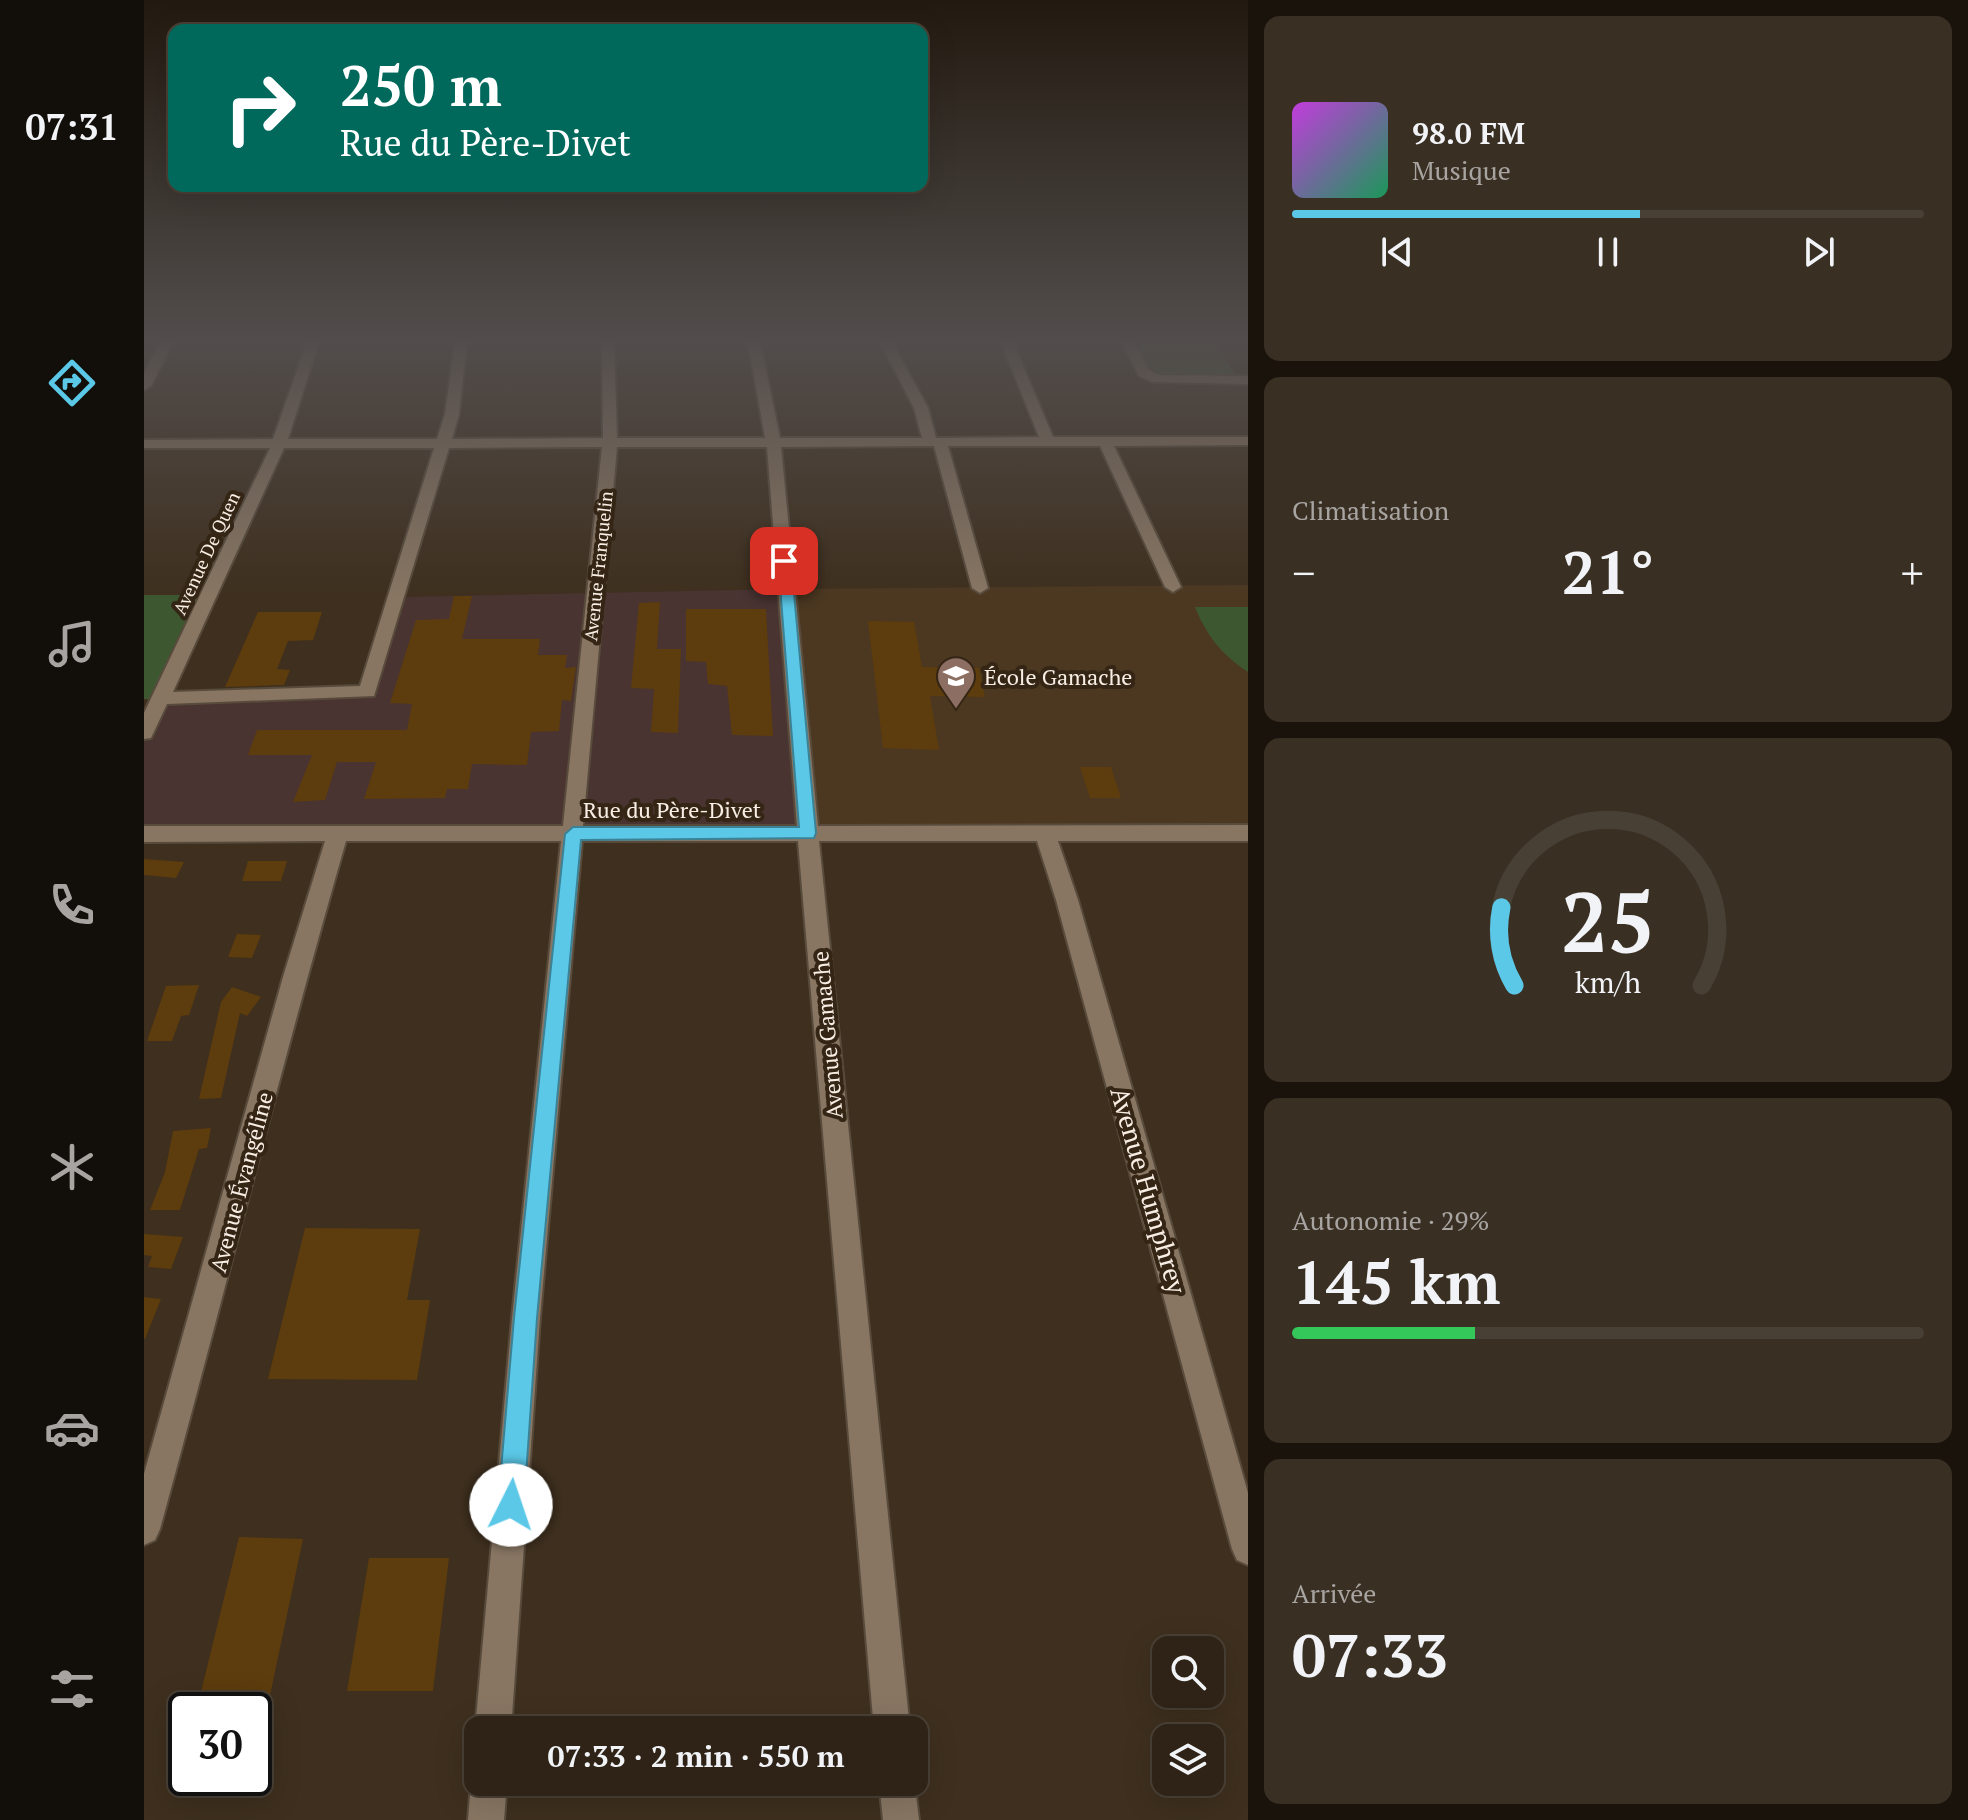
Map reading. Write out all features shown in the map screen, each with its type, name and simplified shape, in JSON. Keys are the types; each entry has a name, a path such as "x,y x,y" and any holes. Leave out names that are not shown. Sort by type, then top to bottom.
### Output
{"street":[{"name":"Avenue De Quen","path":"144,733 285,427"},
{"path":"160,698 367,692 448,427"},
{"name":"Avenue Franquelin","path":"494,1716 526,1318 610,427"},
{"name":"Avenue Gamache","path":"770,427 891,1716"},
{"path":"929,427 980,588"},
{"path":"1042,427 1048,442"},
{"path":"144,444 1248,441"},
{"path":"1105,442 1173,587"},
{"name":"Avenue Humphrey","path":"1045,833 1071,914 1248,1549"},
{"name":"Rue du Père-Divet","path":"144,834 1248,833"},
{"name":"Avenue Évangéline","path":"144,1529 226,1239 295,977 338,834"},
{"path":"486,1820 488,1796"},
{"path":"898,1796 901,1820"}],"shaded area":[{"name":"École Gamache","path":"1248,585 1248,830 808,833 786,589"},
{"path":"786,589 808,833 144,834 144,733 160,698 362,694 404,597"}],"green space":[{"path":"144,595 208,595 152,700 144,699"},
{"path":"1195,607 1248,607 1248,672 1216,644"}],"building":[{"path":"454,596 472,596 462,639 540,639 538,655 567,655 565,668 576,667 571,701 562,700 559,731 531,732 527,765 472,764 468,789 447,789 445,798 364,799 376,762 337,762 325,800 293,802 312,755 248,755 257,730 407,730 412,704 390,703 416,620 449,619"},
{"path":"660,602 657,649 681,649 678,733 651,732 654,689 631,688 639,603"},
{"path":"686,609 766,609 773,736 732,735 727,686 708,684 706,662 686,661"},
{"path":"258,612 322,612 313,640 288,641 277,669 290,670 284,685 225,687"},
{"path":"868,621 914,622 922,667 979,668 985,697 930,696 939,750 883,748"},
{"path":"1080,767 1111,767 1121,798 1090,798"},
{"path":"144,859 184,862 176,878 144,875"},
{"path":"248,861 287,861 281,881 242,881"},
{"path":"237,934 261,935 252,958 228,957"},
{"path":"199,985 189,1015 181,1016 172,1041 147,1041 166,986"},
{"path":"232,987 261,997 247,1016 240,1013 221,1098 199,1099 221,1002"},
{"path":"211,1128 207,1148 199,1149 180,1210 150,1210 165,1172 173,1131"},
{"path":"305,1228 420,1229 407,1300 430,1300 417,1380 268,1379"},
{"path":"144,1234 183,1237 171,1269 148,1267 152,1256 144,1255"},
{"path":"144,1297 161,1299 145,1339 144,1339"},
{"path":"239,1537 303,1539 271,1692 201,1692"},
{"path":"369,1558 449,1558 433,1691 347,1691"}],"place":[{"name":"École Gamache","path":"956,710"}],"route":[{"path":"511,1505 573,834 808,833 784,561"}]}
